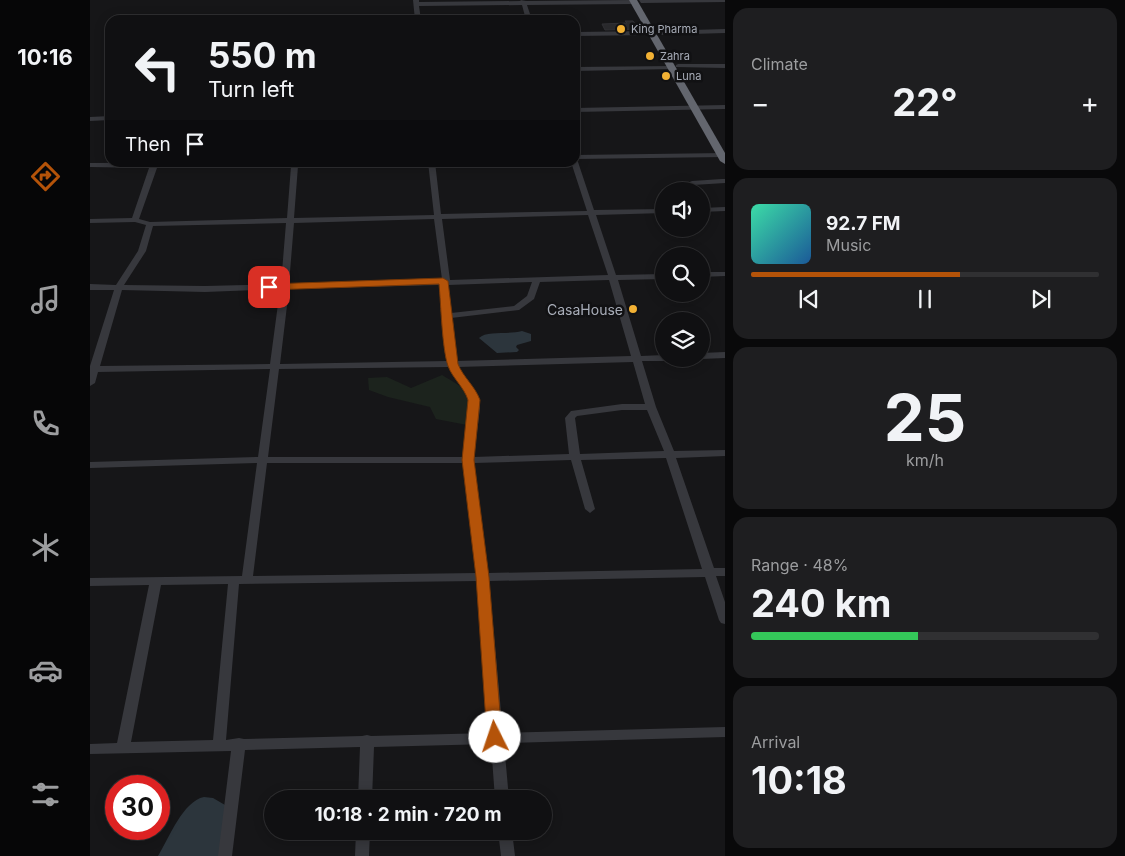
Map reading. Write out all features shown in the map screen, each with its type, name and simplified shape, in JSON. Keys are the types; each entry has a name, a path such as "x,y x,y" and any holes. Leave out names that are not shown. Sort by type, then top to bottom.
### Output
{"highway":[{"path":"637,1 724,154"}],"street":[{"path":"417,15 416,2 724,1"},
{"path":"523,2 527,15"},
{"path":"580,34 725,31"},
{"path":"580,69 725,66"},
{"path":"580,110 725,107"},
{"path":"90,119 105,118"},
{"path":"580,157 724,154"},
{"path":"90,165 105,165"},
{"path":"135,220 153,167"},
{"path":"247,579 285,286 294,167"},
{"path":"432,167 439,217 452,364 458,377 472,393 474,400 468,460 483,577 495,737 501,790"},
{"path":"576,167 613,278 651,407 670,454 711,572 725,620"},
{"path":"710,182 722,181"},
{"path":"710,210 725,209"},
{"path":"90,220 135,220 150,224 655,211"},
{"path":"90,383 119,287 142,251 150,224"},
{"path":"710,275 725,274"},
{"path":"90,287 180,290 655,276"},
{"path":"448,316 516,308 531,297 537,279"},
{"path":"710,356 725,355"},
{"path":"93,369 452,364 655,358"},
{"path":"590,509 575,458 570,418 574,413 622,407 651,407"},
{"path":"90,465 263,460 575,458 725,453"},
{"path":"90,582 725,572"},
{"path":"219,744 234,579"},
{"path":"123,748 156,580"},
{"path":"90,749 239,743 725,732"},
{"path":"364,790 367,740"},
{"path":"225,856 239,743"},
{"path":"362,856 363,840"},
{"path":"507,840 508,856"}],"shaded area":[{"path":"522,331 531,334 531,341 517,345 516,347 519,350 517,352 497,353 479,338 493,333"},
{"path":"442,375 463,389 471,400 471,415 467,425 436,419 430,407 388,397 369,390 368,378 387,377 411,388"},
{"path":"204,797 213,798 225,805 222,856 158,856 167,840 170,840 170,834 183,813 196,800"}],"building":[{"name":"King Pharma","path":"625,21 633,21 639,29 605,30 602,24 627,23"}],"place":[{"name":"King Pharma","path":"621,29"},
{"name":"Zahra","path":"650,56"},
{"name":"Luna","path":"666,76"},
{"name":"CasaHouse","path":"633,309"}],"route":[{"path":"269,287 443,281 452,364 462,384 472,393 475,408 468,460 483,577 495,737"}]}
